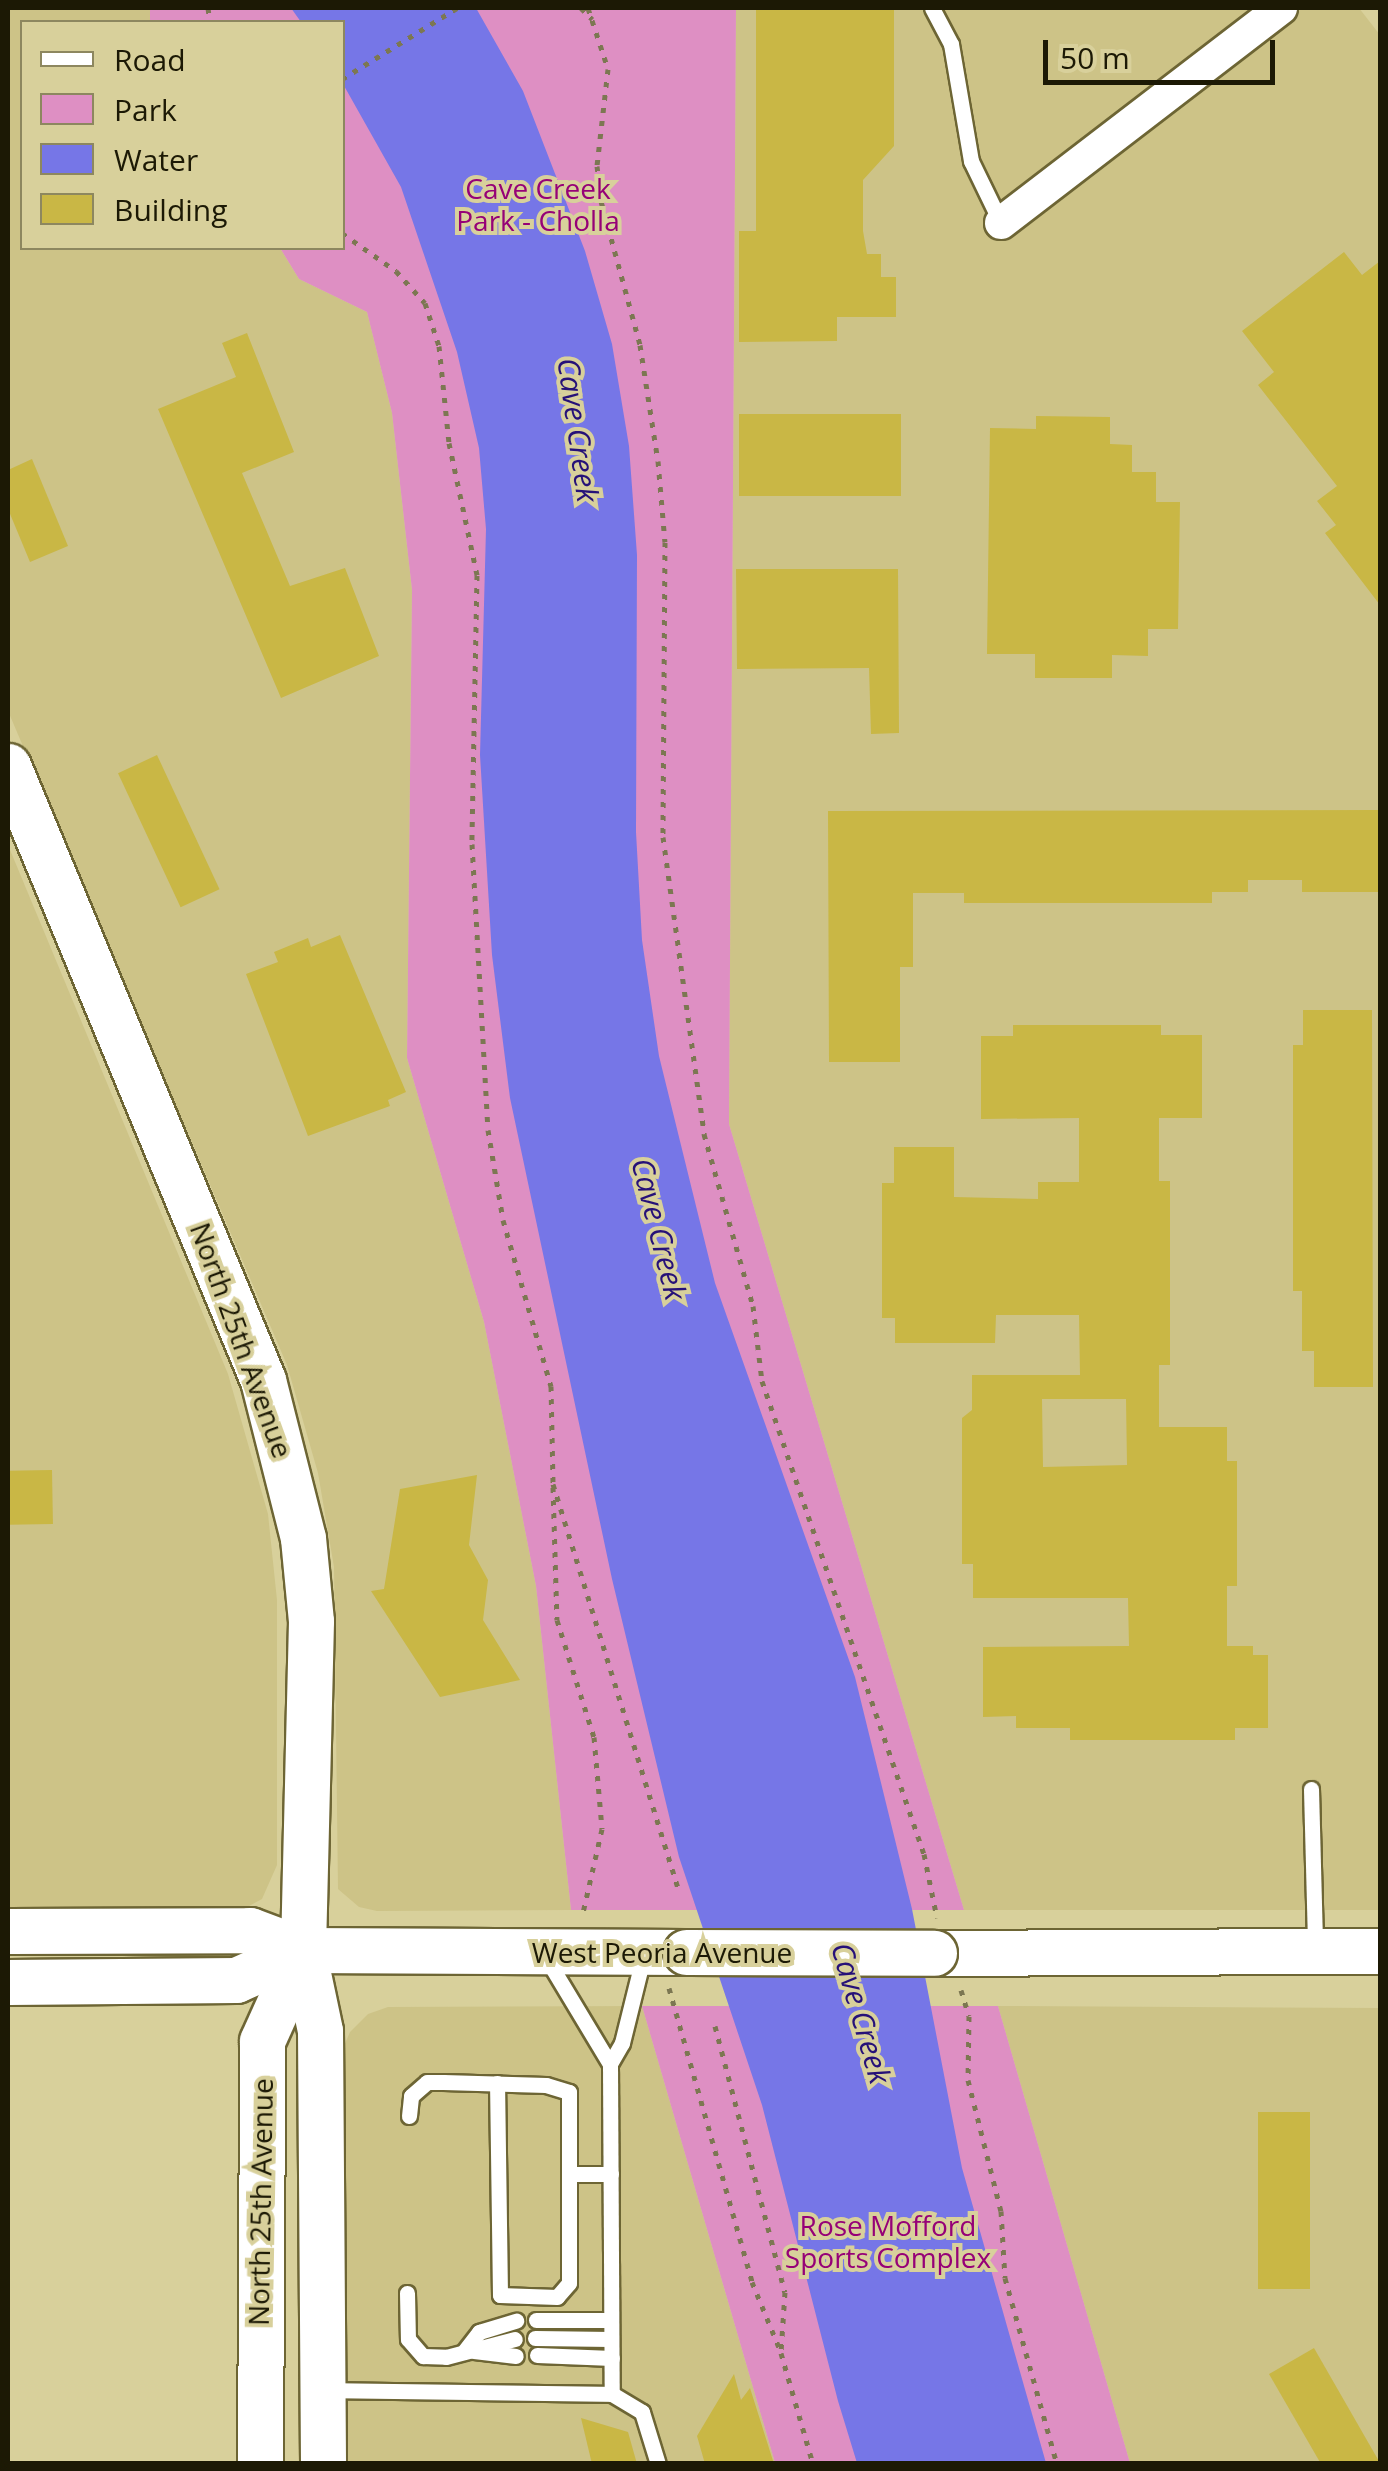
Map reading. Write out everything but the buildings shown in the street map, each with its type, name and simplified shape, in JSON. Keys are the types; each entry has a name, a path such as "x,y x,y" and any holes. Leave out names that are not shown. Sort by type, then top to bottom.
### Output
{"street":[{"path":"1001,223 1282,8"},
{"name":"North 25th Avenue","path":"8,766 231,1301 288,1460 310,1621 303,1950 320,2031 322,2464"},
{"name":"West Peoria Avenue","path":"8,1931 250,1930 303,1950 1380,1951"},
{"name":"North 25th Avenue","path":"260,2464 262,2040 303,1950"},
{"name":"West Peoria Avenue","path":"8,1982 236,1980 303,1950"}],"lane":[{"path":"932,8 951,44 970,160 1001,223"},
{"path":"1311,1789 1316,1951"},
{"path":"559,1950 610,2064 612,2394"},
{"path":"610,2064 663,1952"},
{"path":"409,2116 411,2096 427,2082 497,2084 564,2086 571,2103 566,2292 540,2299 500,2296 497,2084"},
{"path":"570,2174 611,2174"},
{"path":"407,2294 412,2349 436,2358 465,2350 516,2348"},
{"path":"536,2320 611,2320"},
{"path":"465,2350 478,2332 516,2321"},
{"path":"611,2339 536,2346 612,2358"},
{"path":"322,2390 612,2394 642,2412 658,2464"}],"path":[{"path":"345,77 457,8"},
{"path":"584,8 598,25 608,69 599,184 640,345 661,493 663,838 690,1062 704,1134 753,1306 762,1381 924,1854 931,1900"},
{"path":"345,234 396,271 425,303 439,346 449,444 475,559 472,844 488,1130 503,1220 551,1386 557,1620 594,1737 602,1828 559,1950"},
{"path":"552,1484 679,1892"},
{"path":"663,1952 752,2282 780,2353 813,2464"},
{"path":"969,2016 968,2080 1001,2211 1005,2278 1057,2464"},
{"path":"715,2026 785,2292 780,2353"}],"shaded area":[{"path":"8,8 150,8 150,20 20,20 20,250 281,250 299,279 367,312 392,413 412,590 407,1058 484,1322 536,1586 571,1910 377,1911 359,1907 338,1889 334,1567 318,1473 287,1365 8,711"},
{"path":"736,8 1359,8 1380,35 1380,1910 964,1910 729,1124"},
{"path":"8,845 228,1374 268,1514 277,1600 277,1865 262,1899 238,1912 8,1913"},
{"path":"642,2006 775,2463 338,2464 340,2055 350,2032 368,2014 388,2007"},
{"path":"998,2006 1380,2008 1380,2463 1130,2463"}],"green space":[{"name":"Cave Creek Park - Cholla","path":"150,8 736,8 729,1124 964,1910 571,1910 536,1586 484,1322 407,1058 412,590 392,413 367,312 299,279 281,250 345,250 345,20 150,20"},
{"name":"Rose Mofford Sports Complex","path":"642,2006 998,2006 1130,2463 775,2463"}],"water":[{"name":"Cave Creek","path":"291,8 476,8 523,91 585,251 612,344 629,446 637,555 636,832 642,940 659,1056 715,1283 855,1677 912,1909 962,2168 1046,2463 857,2463 838,2401 762,2105 679,1857 612,1579 510,1098 492,955 480,755 486,529 479,448 457,352 401,187 345,88 345,20 300,20"}]}
